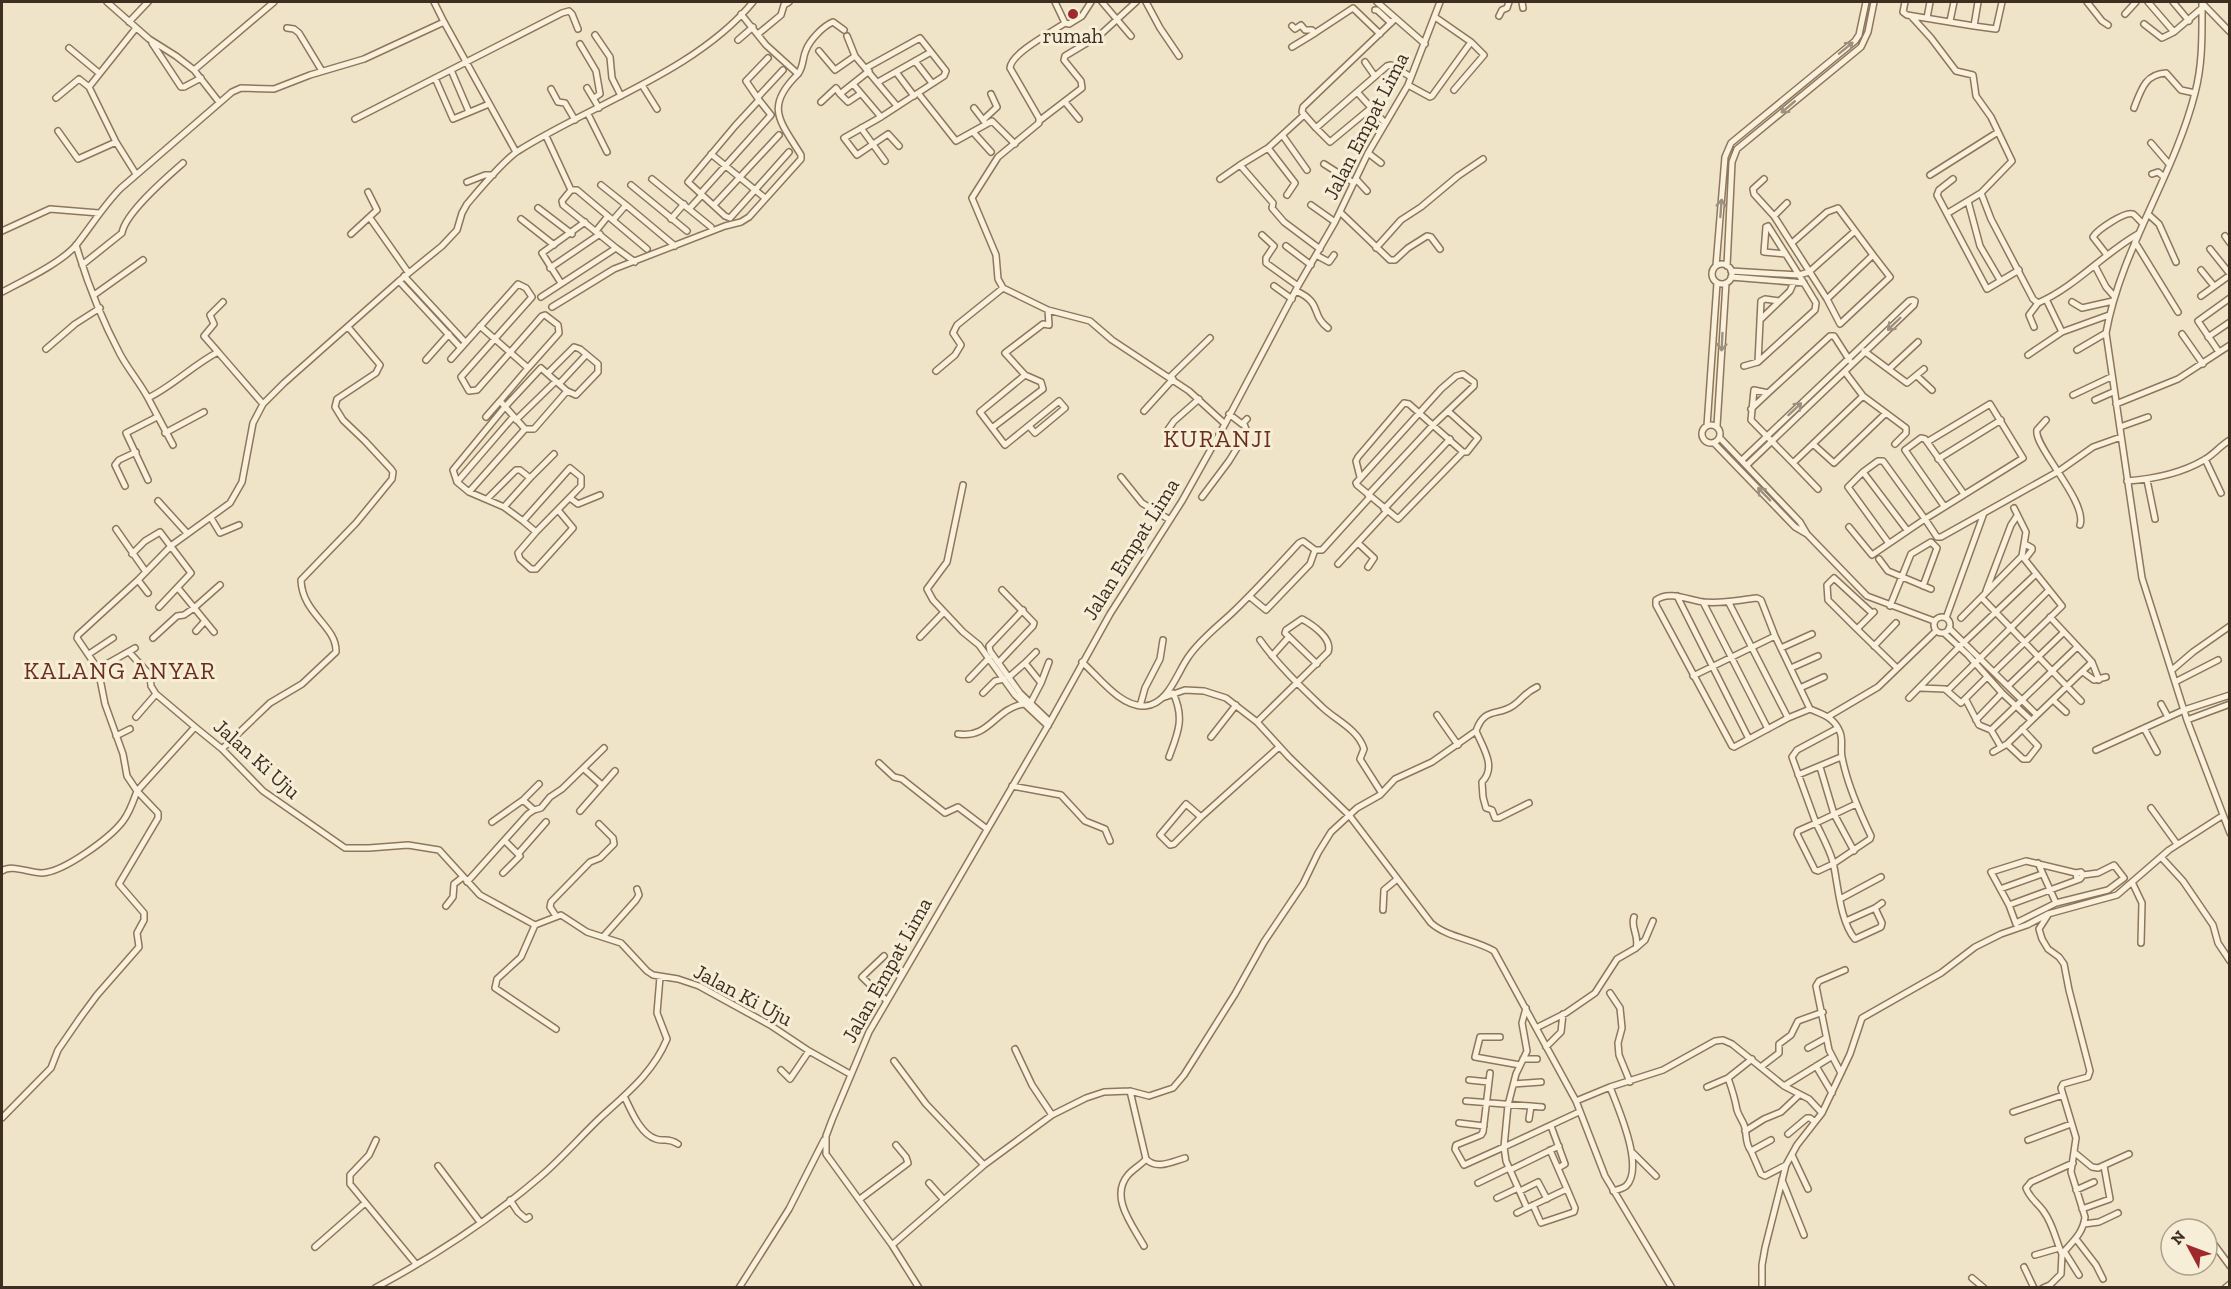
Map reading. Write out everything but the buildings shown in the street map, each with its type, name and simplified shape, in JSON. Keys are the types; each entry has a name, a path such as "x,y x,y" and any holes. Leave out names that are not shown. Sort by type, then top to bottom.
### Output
{"street":[{"path":"107,2 149,39 194,70 219,102"},
{"path":"129,22 148,2"},
{"path":"194,70 274,2"},
{"path":"434,2 516,152"},
{"path":"2,1118 51,1068 58,1050 80,1018 139,947 137,933 144,920 144,912 118,884 156,824 158,813 137,791 127,776 105,704 98,669 76,638 78,634 138,580 172,545 230,503 242,482 253,423 263,404 403,276 442,246 457,230 467,204 516,152 642,85 711,40 753,2"},
{"path":"758,34 781,15 784,5 789,2"},
{"path":"1055,2 1065,23"},
{"path":"1039,121 1010,68 1010,64 1017,55 1065,23 1070,24 1082,16 1092,2"},
{"path":"1102,2 1131,36"},
{"path":"1136,2 1100,36 1065,56 1064,60 1082,81 1083,86 1039,121 993,164 972,198 996,255 998,279 1003,288 1048,310 1090,321 1112,340 1173,379 1199,399 1225,424"},
{"path":"1146,2 1179,56"},
{"path":"1377,2 1393,21"},
{"name":"Jalan Empat Lima","path":"739,1287 789,1209 826,1136 868,1032 1049,724 1120,597 1170,520 1225,424 1297,288 1335,222 1368,153 1408,85 1440,2"},
{"path":"1499,16 1502,10 1507,8 1509,2"},
{"path":"1720,438 1714,443 1708,443 1703,438 1703,430 1707,426 1717,283 1712,277 1716,266 1725,157 1731,143 1855,41 1859,35 1866,2"},
{"path":"1874,2 1866,39 1861,47 1737,149 1732,162 1730,272 1726,283 1717,426 1720,430 1720,438 1862,591 1874,600 1934,621"},
{"path":"1905,2 1904,12 1928,34 1956,71 1973,75 1976,96 1991,117 2012,161 1981,193 1948,213"},
{"path":"1927,18 1930,2"},
{"path":"1950,21 1954,2"},
{"path":"1974,26 1978,2"},
{"path":"1911,16 1996,29 2002,2"},
{"path":"2087,2 2108,25"},
{"path":"2125,14 2136,2"},
{"path":"2148,2 2174,32"},
{"path":"2173,2 2189,21"},
{"path":"2144,24 2162,38 2189,21 2202,4"},
{"path":"2202,4 2229,32"},
{"path":"2202,4 2201,55 2195,93 2164,177 2135,242 2114,299 2106,333 2142,578 2187,720 2229,833"},
{"path":"1292,47 1353,9 1380,34"},
{"path":"1375,10 1425,44"},
{"path":"355,119 566,12 572,14 578,29"},
{"path":"741,14 766,45 798,74"},
{"path":"1435,17 1471,42 1484,55 1454,90"},
{"path":"1371,108 1330,142 1302,112 1303,107 1393,21"},
{"path":"2,292 26,280 76,245 99,213 136,174 238,88 270,90 386,50 444,22"},
{"path":"552,307 614,269 745,220 801,159 777,109 783,92 802,68 806,49 826,26 833,22 846,33 855,56 897,106"},
{"path":"1292,26 1295,29 1301,25 1305,30 1312,30 1315,33"},
{"path":"738,40 753,27"},
{"path":"89,87 136,28"},
{"path":"287,28 299,33 322,71"},
{"path":"596,35 610,57 612,78 621,96"},
{"path":"840,94 868,70 918,38 922,39 946,71 944,76 844,138 857,155 888,134 899,146"},
{"path":"149,39 181,87 201,78"},
{"path":"1408,85 1432,96 1471,42"},
{"path":"579,44 596,71 600,93 594,98"},
{"path":"69,48 99,74"},
{"path":"819,51 835,70 855,56"},
{"path":"878,82 931,52"},
{"path":"671,219 701,194 771,115 746,81 768,58"},
{"path":"915,61 932,83"},
{"path":"1365,62 1374,75"},
{"path":"1316,128 1387,66 1391,65 1411,77"},
{"path":"1823,67 1828,73"},
{"path":"451,70 469,112"},
{"path":"783,70 688,181 730,218 789,152"},
{"path":"896,72 956,141 973,132 998,107 991,94"},
{"path":"2134,108 2147,80 2157,74 2166,73 2181,90 2195,93"},
{"path":"435,78 452,118 489,104"},
{"path":"56,98 79,80 89,87 116,142 136,174"},
{"path":"853,84 881,117"},
{"path":"642,85 657,109"},
{"path":"586,88 599,108"},
{"path":"821,102 836,88 848,102 860,94"},
{"path":"551,89 558,102 565,103 576,120"},
{"path":"1357,92 1386,123"},
{"path":"1065,102 1079,119"},
{"path":"974,108 984,121 994,122 1015,144"},
{"path":"588,114 607,152"},
{"path":"1220,179 1268,148 1304,116"},
{"path":"861,128 885,161"},
{"path":"58,131 78,159 116,142"},
{"path":"973,132 991,152"},
{"path":"1930,175 1998,132"},
{"path":"714,205 779,135"},
{"path":"546,136 571,190"},
{"path":"1283,136 1307,170"},
{"path":"2151,143 2169,164"},
{"path":"1268,148 1295,183 1287,195"},
{"path":"1368,153 1381,163"},
{"path":"711,154 765,198"},
{"path":"1376,248 1401,220 1483,159"},
{"path":"82,265 122,233 123,227 147,195 183,163"},
{"path":"1324,164 1355,181 1366,191"},
{"path":"1240,165 1273,203 1272,208 1282,220 1320,249"},
{"path":"2152,174 2158,172 2164,177"},
{"path":"467,182 485,175 493,176"},
{"path":"1764,178 1753,189 1754,194 1774,216 1792,243 1840,324 1890,277 1841,211 1834,208 1792,243"},
{"path":"652,179 711,227"},
{"path":"1953,180 1937,192 1987,289 2019,270"},
{"path":"631,184 687,231"},
{"path":"601,185 675,246"},
{"path":"571,190 577,190 647,249"},
{"path":"571,190 562,204 634,262"},
{"path":"351,234 377,210 368,192"},
{"path":"1981,193 1991,219 2033,299 2038,303"},
{"path":"1968,201 1980,246 2000,280"},
{"path":"1774,216 1787,204"},
{"path":"550,268 598,233 610,218 626,205"},
{"path":"1311,205 1335,222"},
{"path":"538,208 572,234"},
{"path":"2,231 50,209 99,213"},
{"path":"1340,212 1390,260 1395,260 1427,236 1431,237 1440,249"},
{"path":"2107,255 2093,237 2097,232 2128,213 2134,215 2143,224"},
{"path":"2148,213 2159,224 2176,262"},
{"path":"370,218 403,276 449,334 462,345"},
{"path":"521,219 554,245"},
{"path":"561,284 542,254 572,234 585,222"},
{"path":"1744,366 1758,362 1815,310 1816,303 1768,226 1767,226 1764,252 1785,254"},
{"path":"1716,266 1730,272 1745,274 1784,277 1799,275 1809,272 1855,231"},
{"path":"2034,327 2029,315 2038,303 2095,266 2139,233"},
{"path":"1262,235 1274,246 1266,258 1266,263 1311,300 1320,321 1328,328"},
{"path":"2225,236 2229,243"},
{"path":"2135,242 2178,312"},
{"path":"76,245 94,295 121,355 148,398 172,445"},
{"path":"1286,246 1311,265"},
{"path":"542,297 616,248"},
{"path":"2201,296 2229,275 2210,249"},
{"path":"1316,255 1329,262 1334,255"},
{"path":"1827,299 1873,255"},
{"path":"94,295 143,260"},
{"path":"2095,266 2114,299"},
{"path":"2201,270 2214,286"},
{"path":"403,276 462,345"},
{"path":"1784,277 1794,282 1804,283"},
{"path":"1760,320 1790,291 1794,282"},
{"path":"1717,283 1726,283"},
{"path":"451,359 517,284 526,288 532,297 462,375 466,388 469,391 477,390 542,316 558,325 559,333 486,417"},
{"path":"1274,286 1292,299"},
{"path":"936,372 955,355 961,345 953,333 957,325 1003,288"},
{"path":"2219,352 2199,324 2199,320 2229,298"},
{"path":"1758,362 1761,301 1766,299 1779,301"},
{"path":"2046,299 2062,332"},
{"path":"2072,302 2078,308 2082,308 2114,299"},
{"path":"1742,460 1766,436 1851,362 1909,301 1915,301 1914,305 1863,350"},
{"path":"223,302 210,315 214,325 204,336 263,404"},
{"path":"46,349 75,324 100,308"},
{"path":"992,428 1043,389 1041,382 1024,375 1005,353 1043,324 1049,325 1048,310"},
{"path":"2028,355 2062,332 2109,315"},
{"path":"2208,337 2229,322"},
{"path":"480,326 528,368"},
{"path":"222,749 270,703 302,684 336,652 332,637 306,603 301,580 356,523 392,479 391,469 343,420 335,406 337,399 375,373 380,365 348,327"},
{"path":"2077,350 2106,333"},
{"path":"426,360 449,334"},
{"path":"2182,334 2203,364"},
{"path":"1751,409 1830,336 1834,336 1851,362"},
{"path":"1173,379 1171,375 1210,339"},
{"path":"1889,369 1918,342"},
{"path":"2116,404 2178,379 2229,345"},
{"path":"537,532 504,507 469,492 457,482 453,470 504,408 540,369 548,373 567,391 576,395 598,372 598,364 580,349 574,347 548,373"},
{"path":"1863,350 1908,384 1924,369"},
{"path":"148,398 162,391 218,352"},
{"path":"457,482 514,418 586,355"},
{"path":"1746,465 1845,372 1851,362"},
{"path":"1845,372 1863,396 1907,431 1895,444"},
{"path":"1162,698 1171,688 1190,654 1299,543 1303,542 1320,551 1324,548 1369,496 1433,425 1473,386 1474,382 1463,374 1456,376 1441,389 1356,483 1369,496 1397,519 1463,452 1467,452 1478,438 1448,411"},
{"path":"1024,375 980,412 1005,445 1059,401 1065,408 1035,433 1029,426"},
{"path":"1917,376 1932,390"},
{"path":"2073,395 2111,377"},
{"path":"1144,411 1173,379"},
{"path":"1768,393 1754,390 1751,420 1818,489"},
{"path":"500,401 525,429 534,429 567,391"},
{"path":"2095,400 2113,392"},
{"path":"1792,463 1863,396"},
{"path":"1167,431 1174,421 1199,399"},
{"path":"1360,477 1356,461 1358,457 1402,405 1408,403 1463,452"},
{"path":"1849,527 1872,555 1944,506 2023,458 1990,405 1927,442"},
{"path":"165,433 204,412"},
{"path":"1813,444 1834,463 1886,413"},
{"path":"1202,497 1247,432 1245,422 1229,414"},
{"path":"148,480 126,432 156,417"},
{"path":"2120,427 2148,417"},
{"path":"1938,459 2001,420"},
{"path":"2046,420 2035,434 2059,471 2082,515 2080,525"},
{"path":"1707,426 1717,426"},
{"path":"469,492 525,429"},
{"path":"1888,543 1848,487 1878,461 1883,461 1939,538 2059,471 2093,447 2121,437"},
{"path":"1944,506 1905,450 1921,438 1925,439 1964,495"},
{"path":"1338,564 1450,439"},
{"path":"2127,482 2148,480 2178,472 2205,459 2229,440"},
{"path":"1714,443 1795,527 1807,534"},
{"path":"125,486 115,465 119,460 136,452"},
{"path":"504,507 554,454"},
{"path":"2205,459 2221,494"},
{"path":"523,521 576,462"},
{"path":"558,510 573,525 573,528 536,569 531,569 520,559 519,553 537,532 582,484 581,477 570,468"},
{"path":"487,499 516,470 530,477"},
{"path":"1863,472 1907,530"},
{"path":"1121,477 1142,503 1170,520"},
{"path":"2148,480 2155,519"},
{"path":"963,485 947,562 927,590 944,612 979,645 1006,678"},
{"path":"570,498 578,504 600,495"},
{"path":"158,501 188,533"},
{"path":"1961,618 2024,558 2026,532 2014,508"},
{"path":"1946,618 1985,512"},
{"path":"1984,595 2011,525 2017,516"},
{"path":"211,518 220,533 239,525"},
{"path":"116,529 146,572"},
{"path":"132,554 145,541 159,532 165,536 191,573 159,607"},
{"path":"1890,606 1911,554 1931,542 1937,548 1923,586"},
{"path":"1358,543 1374,558 1368,567"},
{"path":"1248,596 1266,610 1310,564 1315,550"},
{"path":"1994,672 2062,606 2024,558"},
{"path":"1879,559 1888,571 1931,589"},
{"path":"1909,698 1964,642 2037,574"},
{"path":"1857,629 1873,613 1833,578 1827,586 1827,598 1857,629 1897,668"},
{"path":"138,580 148,593"},
{"path":"153,638 177,616 184,615 194,608 220,585"},
{"path":"178,588 214,632"},
{"path":"999,662 1033,626 1033,620 1002,590"},
{"path":"1948,690 2049,590"},
{"path":"1984,595 1995,612 2081,700"},
{"path":"1810,709 1775,636 1761,600 1757,598 1729,603 1703,602 1666,596 1656,600 1656,605 1728,743 1734,747 1810,709 1830,715 1838,728 1842,738 1841,757 1856,804 1871,836 1867,843 1833,864 1820,871 1815,870 1798,836 1798,831 1856,804"},
{"path":"1677,597 1749,740"},
{"path":"1703,602 1768,729"},
{"path":"1729,603 1788,718"},
{"path":"1023,610 989,646 990,651 999,662 1015,695 1049,724"},
{"path":"920,637 944,612"},
{"path":"1934,621 1939,617 1946,618 1950,623 1944,633"},
{"path":"2050,617 2092,663 2102,678 2094,680 2084,672"},
{"path":"1257,722 1299,682 1317,664 1328,652 1330,645 1320,633 1302,619 1286,630 1288,638 1317,664"},
{"path":"196,631 205,621"},
{"path":"1934,621 1936,631"},
{"path":"1874,646 1896,623"},
{"path":"2172,670 2229,626"},
{"path":"1949,628 2037,715"},
{"path":"1936,631 1944,633 1959,647 2031,720"},
{"path":"1830,715 1873,690 1936,631"},
{"path":"2008,686 2064,632"},
{"path":"1781,648 1812,634"},
{"path":"1693,676 1775,636"},
{"path":"88,654 113,638"},
{"path":"1272,656 1288,638"},
{"path":"1140,706 1160,659 1163,640"},
{"path":"1260,640 1272,656 1321,706 1349,728 1361,742 1364,749 1360,759 1381,792"},
{"path":"1991,730 2077,647"},
{"path":"98,669 132,650 150,675 151,687 156,694 195,727"},
{"path":"983,693 995,681 1006,678 1036,652"},
{"path":"1791,668 1818,656"},
{"path":"969,679 989,658"},
{"path":"2175,682 2218,660"},
{"path":"958,734 973,735 988,727 1007,710 1027,704 1041,683 1049,662"},
{"path":"1082,662 1118,696 1140,706 1150,705 1173,693 1185,690 1226,698 1236,705 1257,722 1279,747 1349,815 1396,880 1434,926 1494,951 1576,1101 1595,1154 1612,1191 1672,1287"},
{"path":"1025,663 1041,683"},
{"path":"1993,752 2022,729 2092,663"},
{"path":"150,675 161,666"},
{"path":"1920,688 1940,687 1948,690 1959,703 1966,700 1987,676"},
{"path":"1800,688 1824,677"},
{"path":"892,1245 984,1165 1052,1115 1094,1094 1115,1090 1149,1096 1169,1091 1176,1086 1235,994 1264,942 1303,884 1325,840 1349,815 1377,797 1395,779 1432,762 1476,731 1489,712 1514,705 1523,694 1537,687"},
{"path":"1169,757 1180,725 1179,706 1173,693"},
{"path":"1976,720 2002,693"},
{"path":"136,717 156,694"},
{"path":"2096,750 2184,710 2229,695"},
{"path":"2187,720 2227,705 2221,699"},
{"path":"1966,700 1982,728 1991,730 2004,745 2023,759 2028,759 2038,746 2022,729"},
{"path":"2054,700 2066,712"},
{"path":"2161,704 2168,717"},
{"path":"2206,704 2208,712"},
{"path":"1211,737 1236,705"},
{"path":"1437,715 1458,745"},
{"name":"Jalan Ki Uju","path":"2,871 10,868 40,873 61,868 88,850 121,824 137,791 195,727 222,749 263,792 339,844 351,848 408,845 439,850 480,895 535,925"},
{"path":"1838,728 1794,753 1792,757 1816,823 1830,850 1846,921 1855,939 1882,925 1875,908"},
{"path":"2144,728 2157,752"},
{"path":"116,736 130,729"},
{"path":"1476,731 1489,767 1489,773 1482,782 1486,808 1492,810 1495,818 1499,818 1528,803"},
{"path":"1201,817 1186,804 1160,835 1172,846 1279,747"},
{"path":"446,906 453,897 454,884 465,879 534,810 541,808 604,748"},
{"path":"1798,775 1841,757"},
{"path":"879,764 945,813 958,807 987,829"},
{"path":"1820,766 1834,814 1854,851"},
{"path":"584,769 602,785"},
{"path":"580,811 615,771"},
{"path":"492,822 523,800 539,784"},
{"path":"1012,786 1061,795 1085,821 1105,829 1110,841"},
{"path":"523,800 534,810"},
{"path":"2151,808 2177,844"},
{"path":"2016,926 2049,914 2114,897 2177,844 2222,816"},
{"path":"503,873 520,856 518,854 546,822"},
{"path":"556,1029 495,988 497,979 521,957 535,925 540,925 556,916 550,908 551,902 590,862 600,858 614,844 613,838 599,824"},
{"path":"505,841 518,854"},
{"path":"2161,857 2183,881 2213,925 2218,943 2229,961"},
{"path":"2016,926 2009,905 1991,872 2024,861 2079,876"},
{"path":"2038,863 2056,903"},
{"path":"1762,1287 1764,1257 1786,1165 1797,1145 1822,1113 1850,1054 1862,1018 1941,973 1975,947 2056,903 2108,890 2124,878 2114,865 2098,873 2079,876 2050,890 2009,905"},
{"path":"2000,889 2042,874"},
{"path":"1840,899 1881,877"},
{"path":"1383,910 1384,890 1396,880"},
{"path":"2132,882 2142,903 2141,943"},
{"path":"603,937 636,900 639,895 637,889"},
{"path":"1846,921 1882,903"},
{"path":"2035,1255 2062,1251 2076,1239 2084,1224 2071,1172 2076,1138 2061,1088 2063,1084 2090,1075 2064,964 2042,939 2039,929 2049,914"},
{"name":"Jalan Ki Uju","path":"556,916 566,917 580,928 621,943 646,971 660,977 678,979 699,986 770,1025 809,1051 850,1074"},
{"path":"1634,917 1632,926 1637,939 1636,948"},
{"path":"1536,1028 1595,993 1617,959 1645,940 1653,921"},
{"path":"884,956 862,977 887,1001"},
{"path":"1841,1073 1831,1057 1817,983 1845,970"},
{"path":"375,1287 416,1264 510,1200 541,1176 612,1107 625,1098 657,1059 667,1039 657,1013 660,977"},
{"path":"1610,993 1620,1008 1622,1028 1618,1043 1618,1056 1630,1082"},
{"path":"1526,1008 1522,1023 1527,1051 1521,1062 1508,1106 1504,1147 1509,1169 1519,1189 1542,1223 1574,1212 1575,1208 1551,1150"},
{"path":"1762,1066 1779,1053 1779,1044 1791,1035 1798,1021 1823,1012"},
{"path":"1546,1047 1562,1032 1563,1014"},
{"path":"1500,1037 1480,1037 1475,1057 1521,1062 1537,1059"},
{"path":"1809,1048 1826,1038"},
{"path":"1576,1101 1663,1070 1714,1041 1728,1041 1762,1066 1784,1086 1809,1099 1822,1113"},
{"path":"1015,1048 1032,1085 1052,1115"},
{"path":"781,1070 790,1079 809,1051"},
{"path":"1784,1086 1831,1057"},
{"path":"1707,1087 1728,1078 1752,1059"},
{"path":"894,1061 926,1104 984,1165"},
{"path":"1816,1066 1832,1093"},
{"path":"1490,1073 1481,1134 1455,1147 1463,1165 1579,1112"},
{"path":"1728,1078 1745,1136 1763,1175 1786,1165"},
{"path":"1469,1080 1489,1082"},
{"path":"1514,1084 1541,1082"},
{"path":"1610,1087 1631,1151 1633,1165 1627,1185 1612,1191"},
{"path":"1130,1091 1146,1159 1158,1166 1185,1158"},
{"path":"1745,1131 1781,1112 1799,1095"},
{"path":"2013,1112 2063,1095"},
{"path":"625,1098 646,1132 657,1139 668,1138 678,1144"},
{"path":"1466,1101 1542,1107"},
{"path":"1529,1119 1531,1107"},
{"path":"1788,1134 1807,1119 1810,1118 1815,1122"},
{"path":"1459,1123 1484,1125"},
{"path":"2028,1140 2071,1124"},
{"path":"1551,1126 1565,1164 1558,1168"},
{"path":"826,1136 826,1154 860,1199 919,1287"},
{"path":"376,1140 369,1155 350,1175 349,1180 365,1203 416,1264"},
{"path":"1751,1151 1771,1140"},
{"path":"860,1199 908,1163 906,1156 897,1145"},
{"path":"1478,1183 1558,1146"},
{"path":"1631,1151 1656,1176"},
{"path":"2075,1153 2092,1167 2104,1166 2129,1154"},
{"path":"1792,1155 1808,1189"},
{"path":"1144,1246 1129,1218 1121,1196 1127,1176 1146,1159"},
{"path":"2073,1163 2031,1182 2026,1188 2031,1198 2044,1211 2062,1251 2079,1275"},
{"path":"438,1166 480,1222"},
{"path":"2082,1209 2110,1199 2104,1166"},
{"path":"1782,1179 1804,1235"},
{"path":"1497,1198 1538,1182 1547,1199"},
{"path":"2076,1190 2094,1182"},
{"path":"929,1184 944,1200"},
{"path":"1517,1213 1567,1189"},
{"path":"510,1200 521,1216 526,1219 529,1217"},
{"path":"315,1247 365,1203"},
{"path":"2084,1224 2099,1222 2118,1213"},
{"path":"2076,1239 2096,1264 2103,1279"},
{"path":"2043,1287 2050,1285 2061,1274 2062,1251"},
{"path":"2219,1251 2229,1266"},
{"path":"2224,1258 2229,1254"},
{"path":"2024,1267 2034,1287"},
{"path":"1972,1278 1984,1287"},
{"path":"2225,1287 2229,1284"}],"place":[{"name":"rumah","path":"1073,14"}],"district":[{"name":"KURANJI","path":"1218,439"},
{"name":"KALANG ANYAR","path":"120,671"}]}
